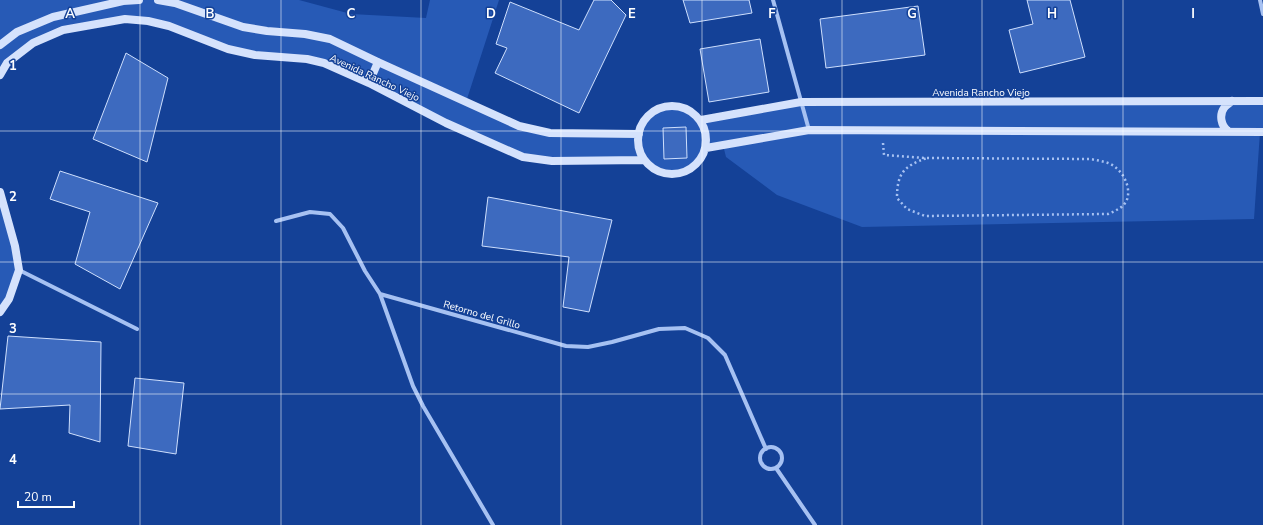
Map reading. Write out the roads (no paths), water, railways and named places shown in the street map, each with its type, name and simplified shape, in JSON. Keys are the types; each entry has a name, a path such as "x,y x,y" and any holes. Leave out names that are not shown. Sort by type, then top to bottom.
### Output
{"street":[{"path":"0,45 17,32 53,17 123,1 139,0"},
{"name":"Avenida Rancho Viejo","path":"158,0 175,3 242,27 267,31 306,34 330,39 519,126 550,132 639,134"},
{"path":"774,0 800,102 809,130"},
{"path":"1260,0 1263,14"},
{"name":"Avenida Rancho Viejo","path":"0,75 6,63 33,43 63,30 125,19 148,21 169,26 228,49 254,55 307,59 324,63 369,83 446,123 523,157 552,161 644,160"},
{"path":"369,83 378,62"},
{"path":"1228,132 1223,128 1221,122 1222,114 1224,108 1232,101"},
{"name":"Avenida Rancho Viejo","path":"701,120 800,102 1263,101"},
{"path":"666,106 676,106 686,108 701,120 707,138 706,148 702,158 688,171 679,174 659,172 650,167 644,160 638,141 642,122 648,115 657,109 666,106"},
{"path":"706,148 809,130 1263,132"},
{"path":"0,192 15,246 19,270 9,299 0,312"},
{"path":"276,221 310,212 330,214 343,228 365,271 380,294 413,386 423,406 493,525"},
{"path":"19,270 137,329"},
{"name":"Retorno del Grillo","path":"380,294 566,346 588,347 659,329 684,328 708,338 724,355 766,449"},
{"path":"771,447 777,449 781,453 782,458 780,464 776,468 771,469 765,467 761,463 760,458 762,452 766,449 771,447"},
{"path":"776,468 815,525"}]}
